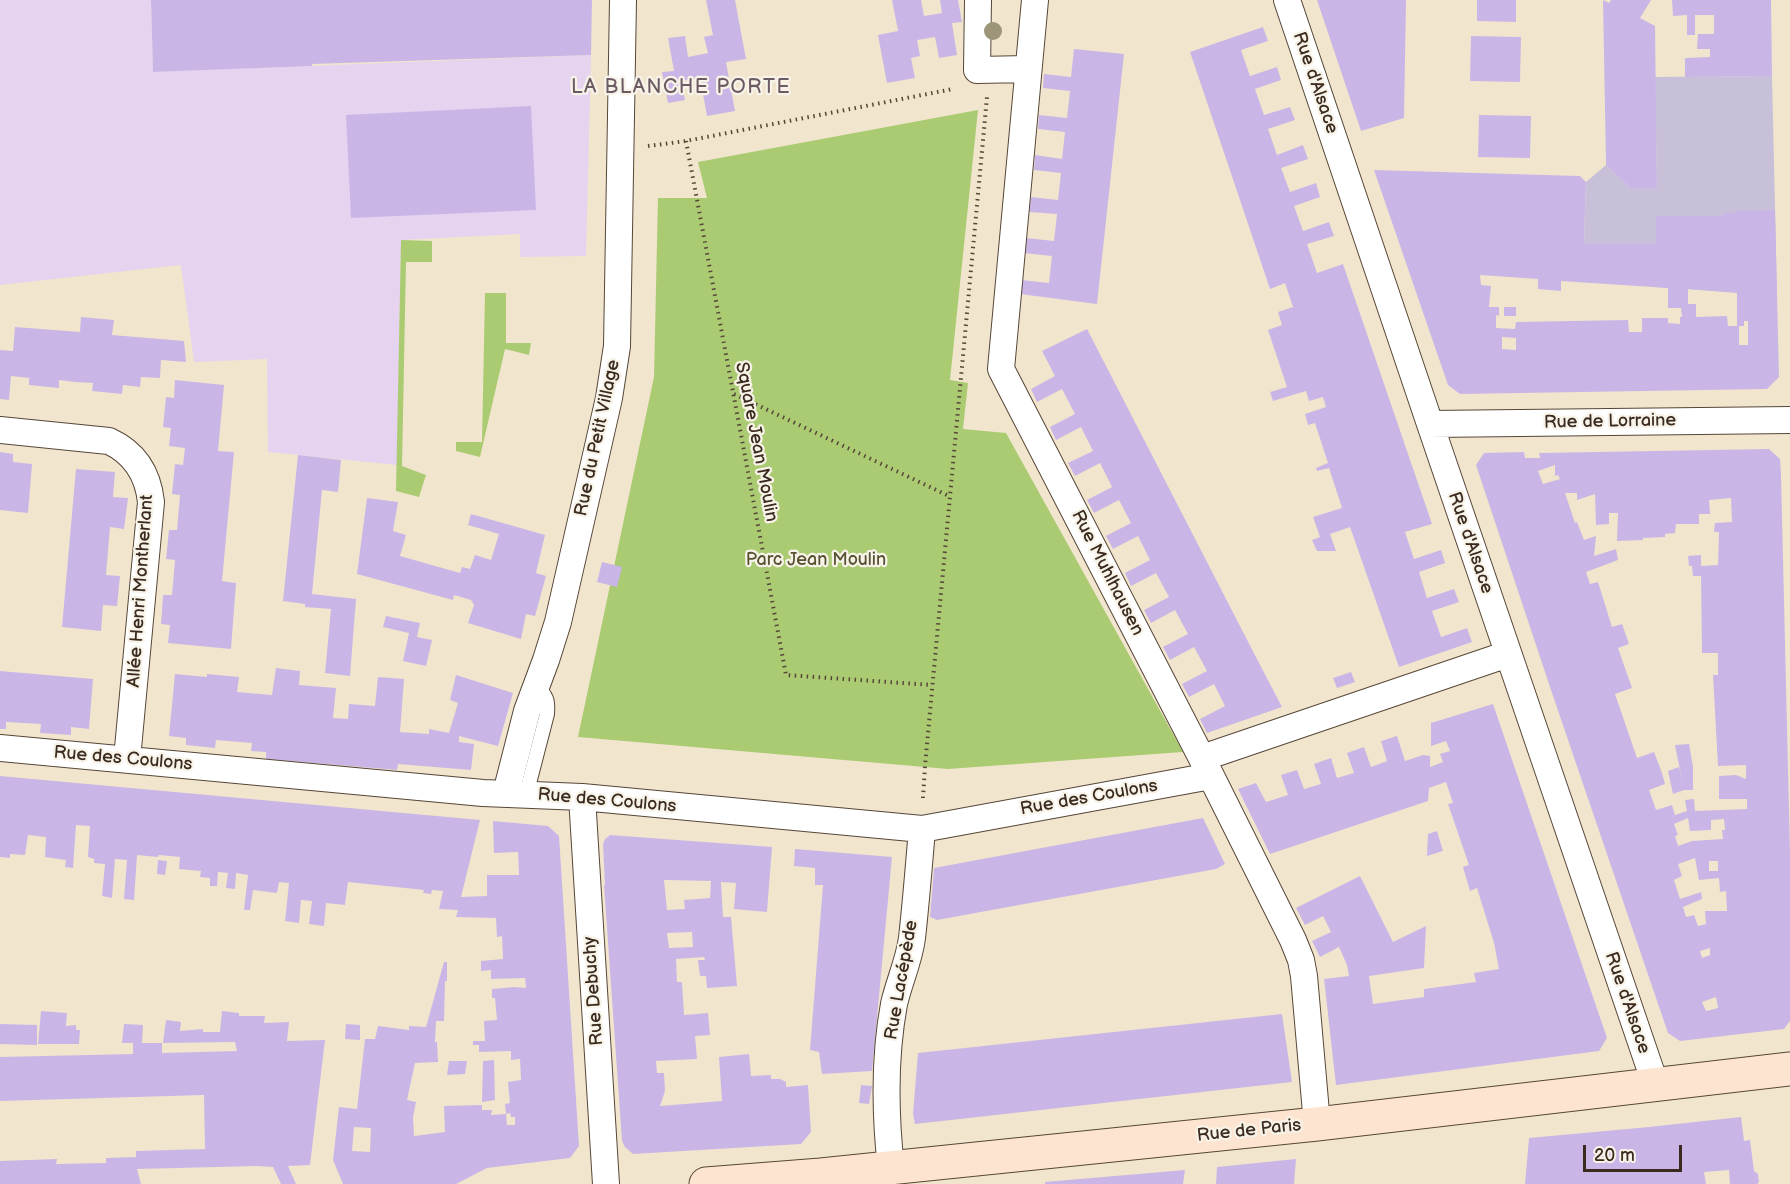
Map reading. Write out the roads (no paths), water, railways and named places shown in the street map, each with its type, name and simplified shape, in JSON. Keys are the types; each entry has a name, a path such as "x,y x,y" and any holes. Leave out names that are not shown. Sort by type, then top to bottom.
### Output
{"main road":[{"name":"Rue de Paris","path":"706,1184 891,1168 1317,1124 1790,1069"}],"street":[{"name":"Rue du Petit Village","path":"516,794 527,711 558,622 614,371 618,316 623,0"},
{"path":"978,0 977,70 989,76 1028,69"},
{"name":"Rue Muhlhausen","path":"1035,0 1001,369 1293,940 1301,960 1304,976 1317,1124"},
{"name":"Rue d'Alsace","path":"1287,0 1656,1086"},
{"name":"Rue de Lorraine","path":"1430,424 1790,420"},
{"name":"Allée Henri Montherlant","path":"0,430 109,441 121,447 132,457 143,471 149,486 151,502 127,759"},
{"path":"1206,767 1508,654"},
{"name":"Rue des Coulons","path":"0,748 471,792 582,797 922,829 1206,767"},
{"name":"Rue Debuchy","path":"582,797 606,1184"},
{"name":"Rue Lacépède","path":"891,1168 887,1135 886,1075 894,1007 912,939 922,829"}],"district":[{"name":"LA BLANCHE PORTE","path":"681,88"}],"park label":[{"name":"Parc Jean Moulin","path":"816,560"}]}
